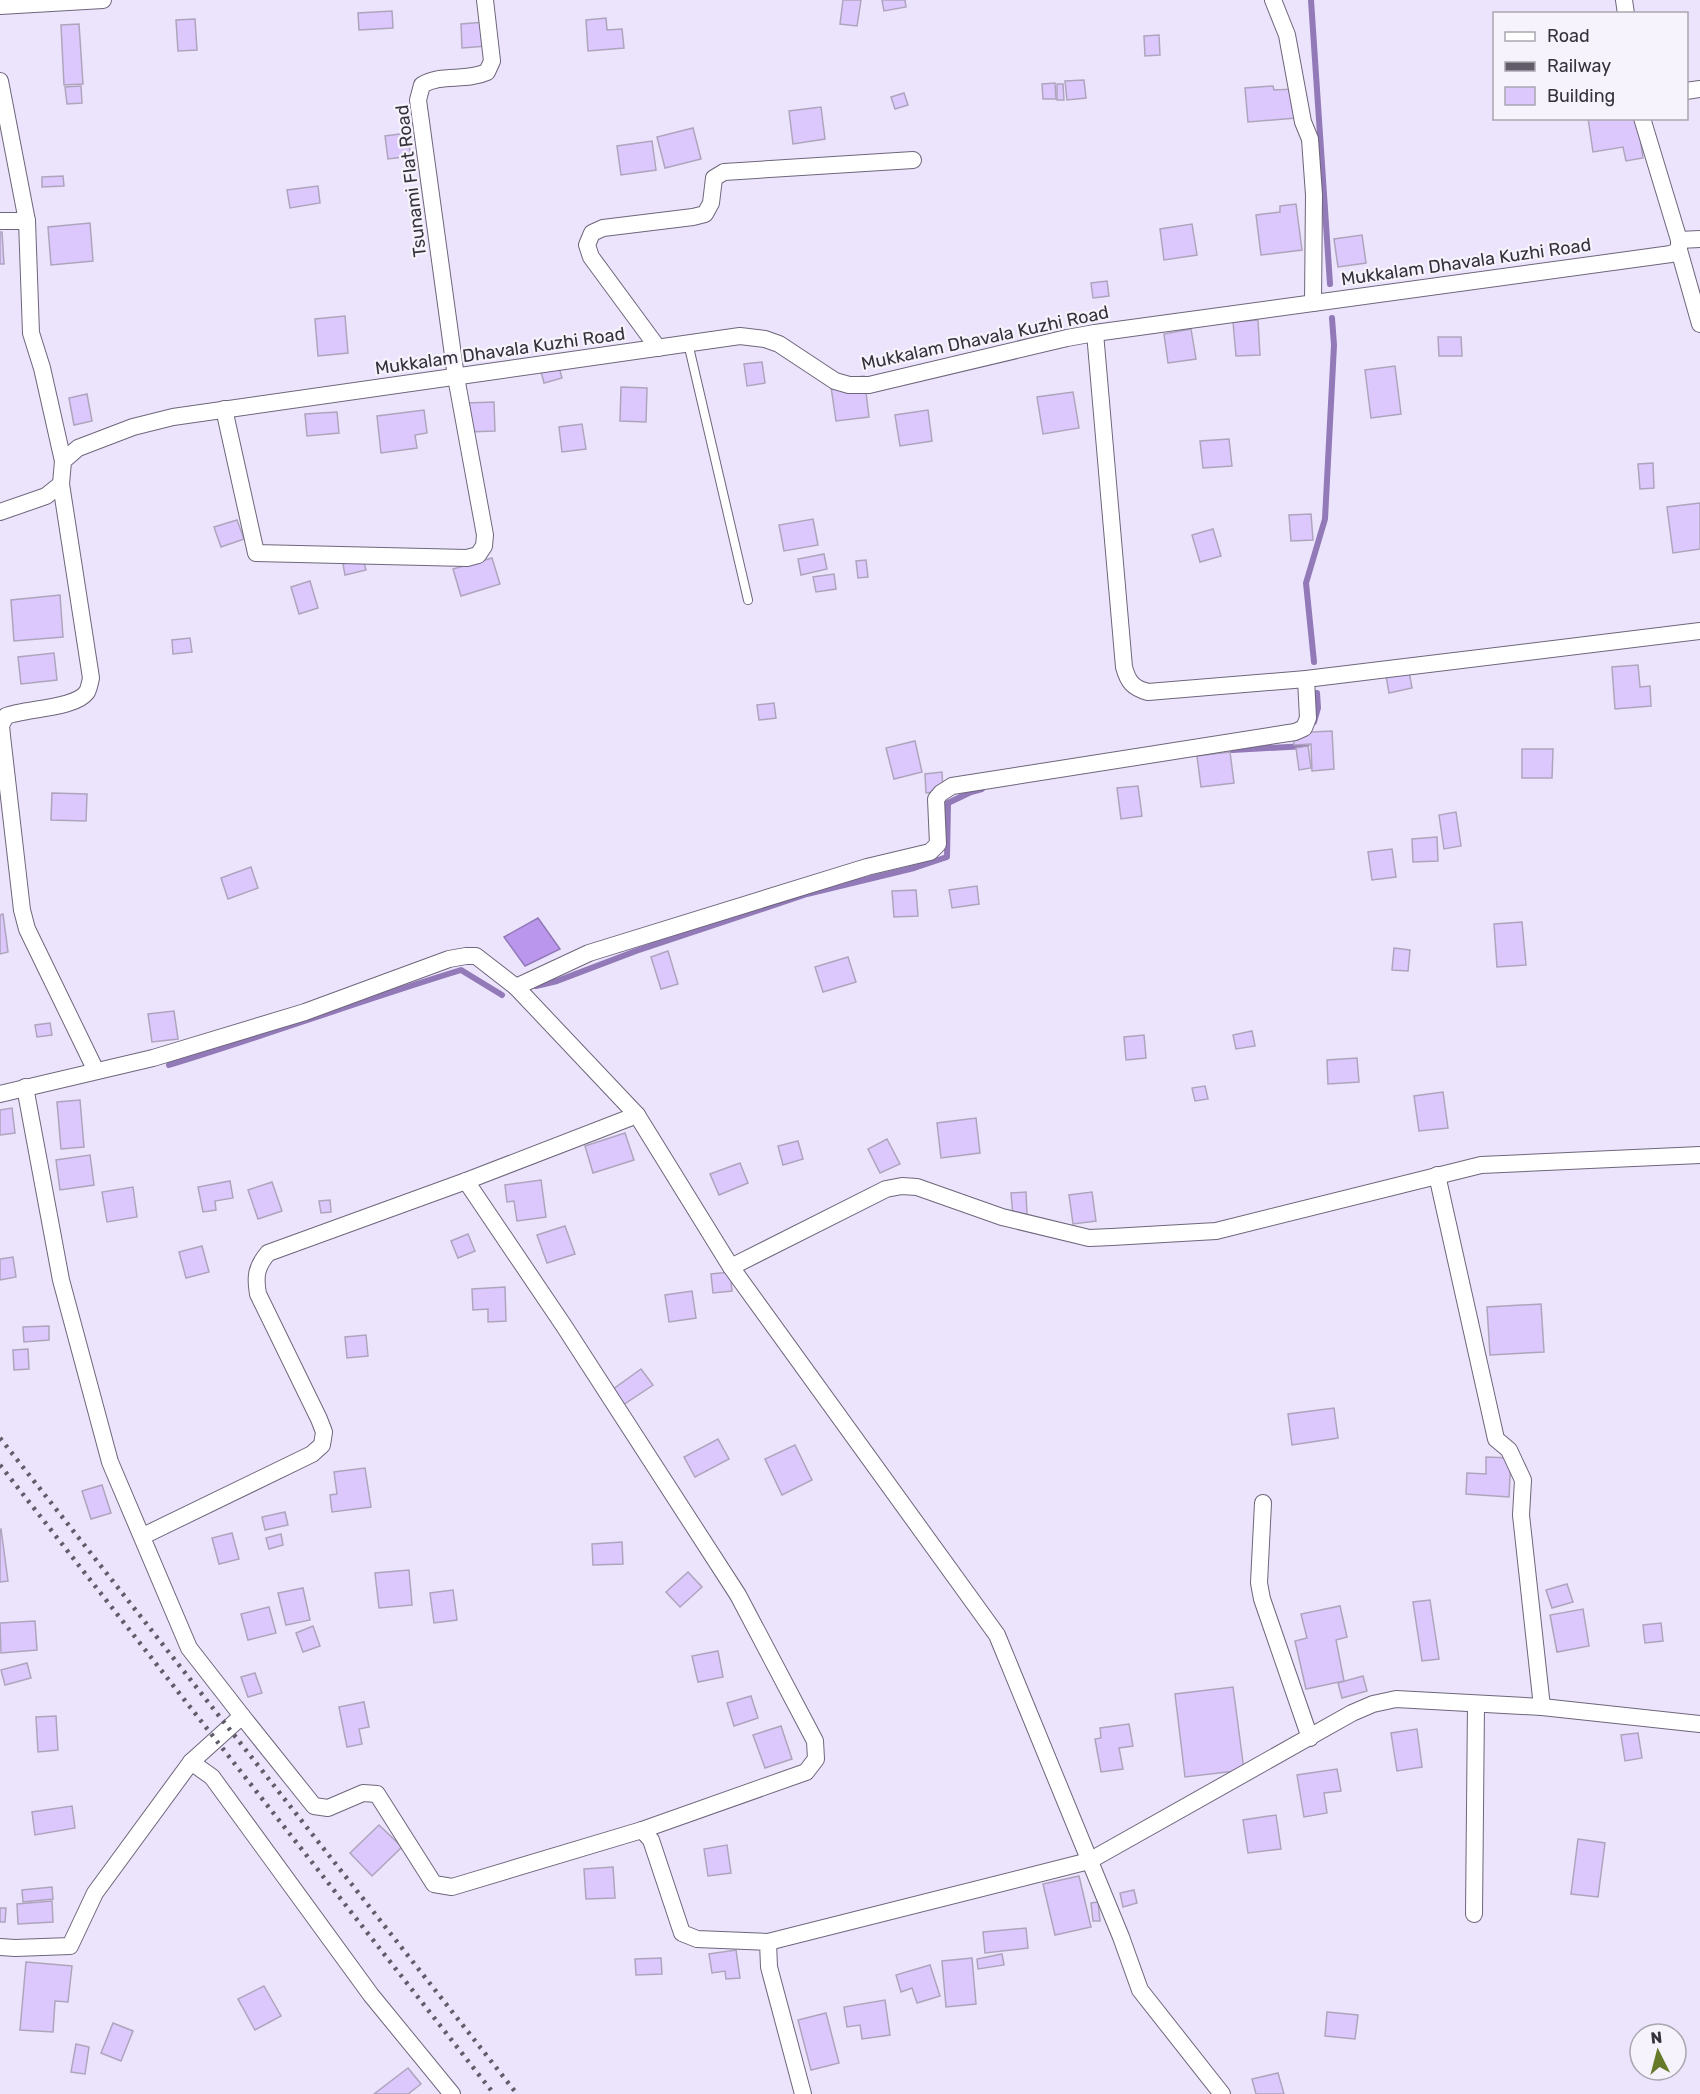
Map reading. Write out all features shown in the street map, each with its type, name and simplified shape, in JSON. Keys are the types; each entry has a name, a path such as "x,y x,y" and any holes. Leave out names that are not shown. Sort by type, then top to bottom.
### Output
{"street":[{"path":"0,6 102,0"},
{"name":"Tsunami Flat Road","path":"456,377 418,100 422,85 432,79 475,77 487,72 492,61 484,0"},
{"path":"1273,0 1287,35 1303,122 1310,139 1314,195 1313,303"},
{"path":"0,81 27,221 31,333 42,368 63,461 61,484 91,678 88,690 81,698 17,711 6,716 1,725 22,910 27,929 96,1071"},
{"path":"1643,120 1700,324"},
{"path":"658,348 591,257 587,245 592,233 603,228 705,214 711,203 714,178 724,172 913,160"},
{"path":"0,221 27,221"},
{"name":"Mukkalam Dhavala Kuzhi Road","path":"63,461 78,448 132,427 224,409 741,336 765,339 779,344 835,381 849,385 869,385 1056,340 1095,333 1671,254 1679,245 1700,239"},
{"path":"1095,333 1124,667 1127,679 1135,688 1148,692 1306,679 1700,631"},
{"path":"224,409 256,553 467,558 478,555 484,546 484,535 456,377"},
{"path":"0,512 46,496 61,484"},
{"path":"516,987 589,953 867,867 930,852 938,844 936,799 952,786 1295,732 1304,728 1308,718 1306,679"},
{"path":"0,1094 153,1058 305,1012 449,959 476,956 516,987 638,1115 731,1267 997,1635 1140,1990 1222,2094"},
{"path":"25,1087 61,1280 110,1462 189,1648 314,1806 328,1808 363,1793 377,1794 434,1884 452,1887 642,1830 807,1772 816,1759 815,1741 738,1595 564,1326 466,1181"},
{"path":"143,1536 312,1454 322,1445 324,1432 258,1294 255,1279 259,1264 268,1253 638,1115"},
{"path":"731,1267 886,1189 902,1186 916,1187 1002,1217 1089,1238 1216,1231 1481,1165 1700,1155"},
{"path":"1437,1175 1496,1439 1509,1450 1523,1480 1521,1515 1542,1707"},
{"path":"1263,1503 1260,1583 1262,1599 1310,1738"},
{"path":"642,1830 651,1840 682,1933 697,1939 768,1942 1089,1861 1352,1713 1385,1701 1396,1699 1542,1707 1700,1724"},
{"path":"1474,1914 1476,1704"},
{"path":"0,1947 70,1946 95,1893 191,1762 242,1716"},
{"path":"191,1762 212,1777 371,1995 452,2094"},
{"path":"768,1942 770,1967 803,2094"}],"lane":[{"path":"688,343 748,600"}],"shaded area":[{"path":"538,918 560,949 525,966 504,937"}],"building":[{"path":"843,0 861,0 857,26 840,24"},
{"path":"882,0 905,0 906,7 884,11"},
{"path":"392,11 393,28 359,30 358,13"},
{"path":"606,18 607,30 622,29 624,48 588,51 586,20"},
{"path":"195,19 197,50 178,51 176,20"},
{"path":"485,22 487,46 462,48 461,24"},
{"path":"79,24 83,84 64,85 61,25"},
{"path":"1159,35 1160,55 1145,56 1144,36"},
{"path":"1084,80 1086,98 1067,100 1065,81"},
{"path":"1055,83 1056,99 1043,99 1042,84"},
{"path":"1057,84 1063,84 1064,100 1057,100"},
{"path":"81,86 82,103 67,104 65,87"},
{"path":"1273,86 1274,90 1294,89 1296,118 1248,122 1245,88"},
{"path":"904,93 908,105 895,109 891,97"},
{"path":"821,107 825,139 793,144 789,111"},
{"path":"1588,120 1637,120 1643,158 1626,161 1623,147 1593,152"},
{"path":"693,128 701,159 665,168 657,137"},
{"path":"407,133 411,156 388,159 385,136"},
{"path":"652,141 656,170 621,175 617,146"},
{"path":"63,176 64,186 42,187 42,177"},
{"path":"318,186 320,203 290,208 287,190"},
{"path":"1296,204 1302,250 1261,255 1256,215 1280,212 1280,206"},
{"path":"90,223 93,261 51,265 48,227"},
{"path":"1192,224 1197,255 1164,260 1160,229"},
{"path":"0,232 2,232 4,264 0,264"},
{"path":"1362,235 1366,263 1338,267 1334,239"},
{"path":"1107,281 1109,296 1093,298 1091,283"},
{"path":"345,316 348,353 318,356 315,319"},
{"path":"1258,320 1260,355 1236,356 1233,322"},
{"path":"1191,329 1196,359 1168,363 1164,334"},
{"path":"1438,337 1461,337 1462,356 1439,356"},
{"path":"762,362 765,383 747,386 744,364"},
{"path":"558,364 562,378 544,383 540,368"},
{"path":"1395,366 1401,414 1371,418 1365,370"},
{"path":"864,376 869,417 836,421 830,380"},
{"path":"621,387 647,388 646,422 620,421"},
{"path":"1073,392 1079,428 1043,434 1037,397"},
{"path":"87,394 92,421 74,425 69,398"},
{"path":"494,402 495,431 467,432 466,403"},
{"path":"424,410 427,433 415,435 417,448 381,453 377,416"},
{"path":"928,410 932,441 900,446 895,415"},
{"path":"337,412 339,433 307,436 305,414"},
{"path":"582,424 586,449 562,452 559,427"},
{"path":"1229,439 1232,466 1203,468 1200,441"},
{"path":"1653,463 1654,488 1640,489 1638,464"},
{"path":"1700,503 1700,549 1673,553 1667,507"},
{"path":"1311,514 1313,540 1291,541 1289,515"},
{"path":"813,519 818,545 784,551 779,525"},
{"path":"237,520 244,539 221,547 214,527"},
{"path":"1213,529 1221,556 1200,562 1192,535"},
{"path":"824,554 827,569 801,575 798,559"},
{"path":"492,558 500,584 461,596 453,569"},
{"path":"363,559 366,570 345,575 343,564"},
{"path":"866,560 868,577 858,578 856,561"},
{"path":"834,574 836,589 816,592 813,577"},
{"path":"310,581 318,608 299,614 291,587"},
{"path":"60,595 63,637 14,641 11,600"},
{"path":"190,638 192,652 173,654 172,640"},
{"path":"54,653 57,680 21,684 18,657"},
{"path":"1638,665 1640,687 1650,686 1651,706 1615,709 1612,667"},
{"path":"1408,666 1412,688 1389,693 1385,670"},
{"path":"774,703 776,718 759,720 757,705"},
{"path":"1332,731 1334,769 1312,771 1311,744 1294,745 1293,733"},
{"path":"915,741 922,772 894,779 886,748"},
{"path":"1308,746 1311,768 1299,770 1296,748"},
{"path":"1522,749 1553,749 1552,778 1522,778"},
{"path":"1230,752 1234,783 1201,787 1197,756"},
{"path":"942,772 943,791 926,793 925,774"},
{"path":"1138,786 1142,816 1121,819 1117,788"},
{"path":"52,793 87,794 86,821 51,820"},
{"path":"1456,812 1461,846 1444,849 1439,815"},
{"path":"1437,837 1438,861 1413,862 1412,839"},
{"path":"1392,849 1396,877 1372,880 1368,852"},
{"path":"251,867 258,888 228,899 221,878"},
{"path":"977,886 979,904 952,908 949,890"},
{"path":"916,890 918,916 894,917 892,891"},
{"path":"3,914 8,952 0,954 0,915"},
{"path":"1522,922 1526,965 1497,967 1494,924"},
{"path":"1394,948 1410,950 1408,971 1392,970"},
{"path":"668,951 678,984 661,989 651,957"},
{"path":"848,957 856,982 823,992 815,967"},
{"path":"174,1011 178,1039 152,1042 148,1014"},
{"path":"50,1023 52,1035 37,1037 35,1025"},
{"path":"1252,1031 1255,1046 1236,1049 1233,1035"},
{"path":"1144,1035 1146,1058 1126,1060 1124,1037"},
{"path":"1357,1058 1359,1082 1328,1084 1327,1060"},
{"path":"1205,1086 1208,1099 1195,1101 1192,1088"},
{"path":"1443,1092 1448,1128 1419,1131 1414,1096"},
{"path":"80,1100 84,1147 61,1149 57,1102"},
{"path":"12,1108 15,1133 0,1135 0,1110"},
{"path":"976,1118 980,1153 941,1158 937,1123"},
{"path":"625,1133 634,1160 593,1173 585,1146"},
{"path":"887,1139 900,1164 880,1173 868,1149"},
{"path":"798,1141 803,1159 783,1165 778,1146"},
{"path":"90,1155 94,1185 60,1190 56,1160"},
{"path":"740,1163 748,1183 719,1195 710,1174"},
{"path":"541,1180 546,1217 517,1221 514,1201 507,1202 505,1185"},
{"path":"230,1181 233,1198 215,1201 216,1210 203,1212 198,1187"},
{"path":"272,1182 282,1211 258,1219 248,1190"},
{"path":"133,1187 137,1217 107,1222 102,1192"},
{"path":"1026,1192 1027,1215 1013,1216 1011,1193"},
{"path":"1092,1192 1096,1221 1073,1224 1069,1195"},
{"path":"330,1200 331,1212 321,1213 319,1201"},
{"path":"565,1226 575,1254 547,1263 537,1235"},
{"path":"468,1234 475,1251 458,1258 451,1241"},
{"path":"202,1246 209,1272 186,1278 179,1252"},
{"path":"13,1257 16,1277 0,1280 0,1259"},
{"path":"730,1272 732,1291 713,1293 711,1274"},
{"path":"505,1287 506,1321 488,1322 488,1309 473,1310 472,1289"},
{"path":"692,1291 696,1318 669,1322 665,1295"},
{"path":"1541,1304 1544,1352 1490,1355 1487,1307"},
{"path":"49,1326 49,1340 24,1342 23,1327"},
{"path":"366,1335 368,1356 347,1358 345,1337"},
{"path":"28,1349 29,1369 14,1370 13,1350"},
{"path":"641,1369 653,1385 623,1405 612,1390"},
{"path":"1334,1408 1338,1438 1292,1445 1288,1414"},
{"path":"718,1439 729,1459 695,1477 684,1457"},
{"path":"795,1445 812,1480 782,1495 765,1459"},
{"path":"1486,1457 1511,1458 1509,1497 1466,1494 1467,1473 1486,1474"},
{"path":"365,1468 371,1507 332,1512 330,1495 337,1494 334,1472"},
{"path":"102,1485 111,1513 91,1519 82,1491"},
{"path":"285,1512 288,1525 265,1530 262,1517"},
{"path":"0,1530 8,1581 0,1582"},
{"path":"232,1533 239,1559 219,1564 212,1538"},
{"path":"281,1534 283,1545 269,1549 266,1538"},
{"path":"622,1542 623,1564 593,1565 592,1544"},
{"path":"409,1570 412,1605 379,1608 375,1573"},
{"path":"688,1572 702,1587 680,1607 666,1592"},
{"path":"1567,1584 1573,1602 1552,1608 1546,1590"},
{"path":"303,1588 310,1620 286,1625 278,1593"},
{"path":"453,1590 457,1620 434,1623 430,1593"},
{"path":"1430,1600 1439,1659 1422,1661 1413,1602"},
{"path":"1340,1606 1347,1637 1336,1640 1344,1681 1306,1689 1295,1641 1307,1638 1301,1614"},
{"path":"269,1607 276,1633 248,1640 241,1614"},
{"path":"1583,1609 1589,1646 1557,1652 1550,1615"},
{"path":"35,1621 37,1650 1,1653 0,1623"},
{"path":"1661,1623 1663,1641 1645,1643 1643,1625"},
{"path":"313,1626 320,1646 303,1652 296,1633"},
{"path":"718,1651 723,1677 698,1682 692,1656"},
{"path":"27,1663 31,1678 5,1685 1,1670"},
{"path":"255,1673 262,1693 248,1697 241,1677"},
{"path":"1363,1676 1367,1691 1342,1698 1338,1683"},
{"path":"1233,1687 1244,1770 1185,1777 1175,1694"},
{"path":"751,1696 758,1718 734,1726 727,1703"},
{"path":"364,1702 369,1727 359,1729 362,1744 347,1747 339,1707"},
{"path":"56,1716 58,1750 38,1752 36,1717"},
{"path":"1129,1724 1133,1746 1119,1748 1123,1769 1101,1772 1095,1739 1101,1738 1100,1728"},
{"path":"781,1726 792,1759 765,1768 753,1735"},
{"path":"1417,1729 1422,1767 1397,1771 1391,1733"},
{"path":"1638,1733 1642,1758 1625,1761 1621,1735"},
{"path":"1337,1769 1341,1791 1324,1793 1327,1813 1304,1817 1297,1775"},
{"path":"72,1806 75,1828 35,1835 32,1812"},
{"path":"1276,1815 1281,1849 1248,1853 1243,1820"},
{"path":"379,1825 402,1847 372,1876 350,1853"},
{"path":"1578,1839 1605,1843 1598,1897 1571,1894"},
{"path":"727,1845 731,1873 708,1876 704,1849"},
{"path":"613,1867 615,1898 586,1899 584,1869"},
{"path":"1079,1876 1091,1927 1055,1935 1043,1884"},
{"path":"52,1887 53,1899 23,1902 22,1890"},
{"path":"1134,1890 1137,1903 1123,1907 1120,1893"},
{"path":"52,1901 53,1922 18,1924 17,1904"},
{"path":"1098,1902 1100,1921 1093,1921 1091,1903"},
{"path":"0,1908 6,1908 5,1922 0,1922"},
{"path":"1026,1928 1028,1948 985,1953 983,1932"},
{"path":"736,1950 740,1978 726,1979 725,1971 712,1973 709,1954"},
{"path":"1002,1954 1004,1965 978,1969 977,1959"},
{"path":"661,1958 662,1974 636,1975 635,1959"},
{"path":"972,1958 976,2004 946,2007 942,1961"},
{"path":"26,1962 72,1966 68,2002 55,2001 53,2032 20,2030"},
{"path":"930,1965 940,1996 917,2003 912,1988 901,1992 896,1975"},
{"path":"264,1986 281,2016 255,2030 238,1999"},
{"path":"885,2000 890,2035 862,2039 860,2025 847,2027 844,2007"},
{"path":"1327,2012 1358,2015 1355,2039 1325,2036"},
{"path":"826,2013 839,2063 811,2070 798,2020"},
{"path":"113,2023 133,2031 121,2061 101,2053"},
{"path":"76,2044 89,2047 85,2074 71,2072"},
{"path":"408,2068 421,2084 408,2094 374,2094"},
{"path":"1278,2073 1284,2094 1256,2094 1252,2079"}],"waterway":[{"path":"1311,0 1330,284"},
{"path":"1314,662 1306,583 1325,519 1334,345 1332,318"},
{"path":"1314,722 1318,708 1317,693"},
{"path":"1232,750 1306,746 1309,738"},
{"path":"536,986 557,981 636,951 807,894 914,868 947,857 948,803 982,789"},
{"path":"169,1065 461,970 502,995"}],"railway":[{"path":"0,1438 517,2094"},
{"path":"0,1465 494,2094"}]}
